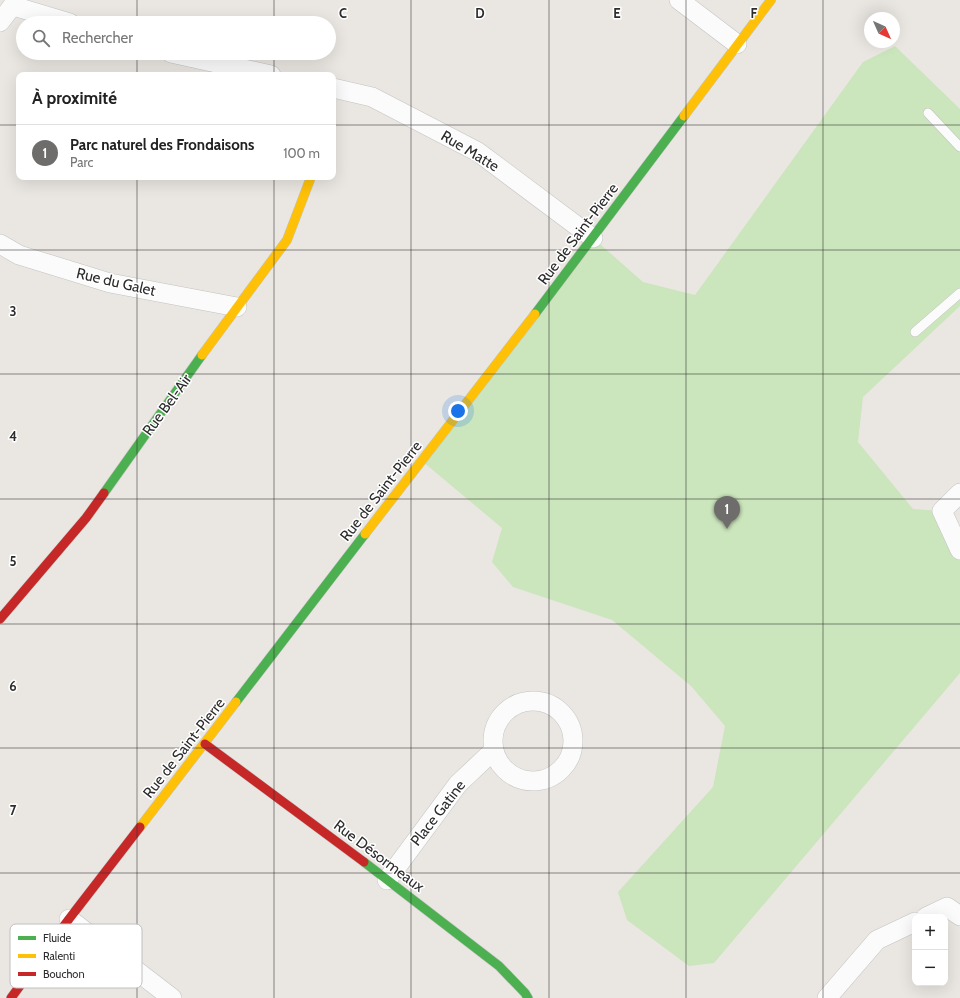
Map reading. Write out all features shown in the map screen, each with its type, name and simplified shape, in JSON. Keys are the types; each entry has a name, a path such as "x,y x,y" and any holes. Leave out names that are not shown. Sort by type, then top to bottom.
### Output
{"street":[{"path":"679,0 738,44"},
{"name":"Rue de Saint-Pierre","path":"66,924 593,238 771,0"},
{"path":"0,22 15,3 51,16"},
{"path":"203,60 257,72"},
{"name":"Rue Matte","path":"336,91 372,97 478,152 593,238"},
{"name":"Rue Bel-Air","path":"0,619 86,518 237,307 287,240 310,180"},
{"name":"Rue du Galet","path":"0,244 19,256 110,283 237,307"},
{"path":"960,494 942,511 960,550"},
{"path":"529,700 543,702 556,708 566,717 572,730 573,743 570,755 564,766 555,775 543,780 530,781 518,778 507,772 498,763 493,751 492,737 496,724 504,712 515,704 529,700"},
{"name":"Rue Désormeaux","path":"205,744 324,831 499,966 528,998"},
{"name":"Place Gatine","path":"387,880 458,784 493,751"},
{"path":"932,914 947,907 960,916"},
{"path":"70,919 76,924"},
{"path":"827,998 877,940 912,923"},
{"path":"142,975 172,998"},
{"name":"Rue de Saint-Pierre","path":"11,998 18,988"}],"lane":[{"path":"928,113 960,147"},
{"path":"915,332 960,293"}],"green space":[{"path":"891,48 897,48 960,109 960,306 863,397 858,442 913,509 942,511 960,550 960,673 714,963 689,966 627,920 618,892 713,787 725,726 691,686 612,620 513,587 492,562 502,528 422,461 593,238 643,282 695,295 863,62"}],"traffic: fast":[{"path":"535,314 684,116"},
{"path":"104,493 202,355"},
{"path":"236,702 365,534"},
{"path":"364,862 499,966 528,998"}],"traffic: slow":[{"path":"684,116 771,0"},
{"path":"202,355 287,240 310,180"},
{"path":"365,534 535,314"},
{"path":"140,827 236,702"}],"traffic: jam":[{"path":"0,619 86,518 104,493"},
{"path":"205,744 364,862"},
{"path":"65,924 140,827"},
{"path":"11,998 18,988"}],"place":[{"name":"Parc naturel des Frondaisons","path":"727,529"}]}
